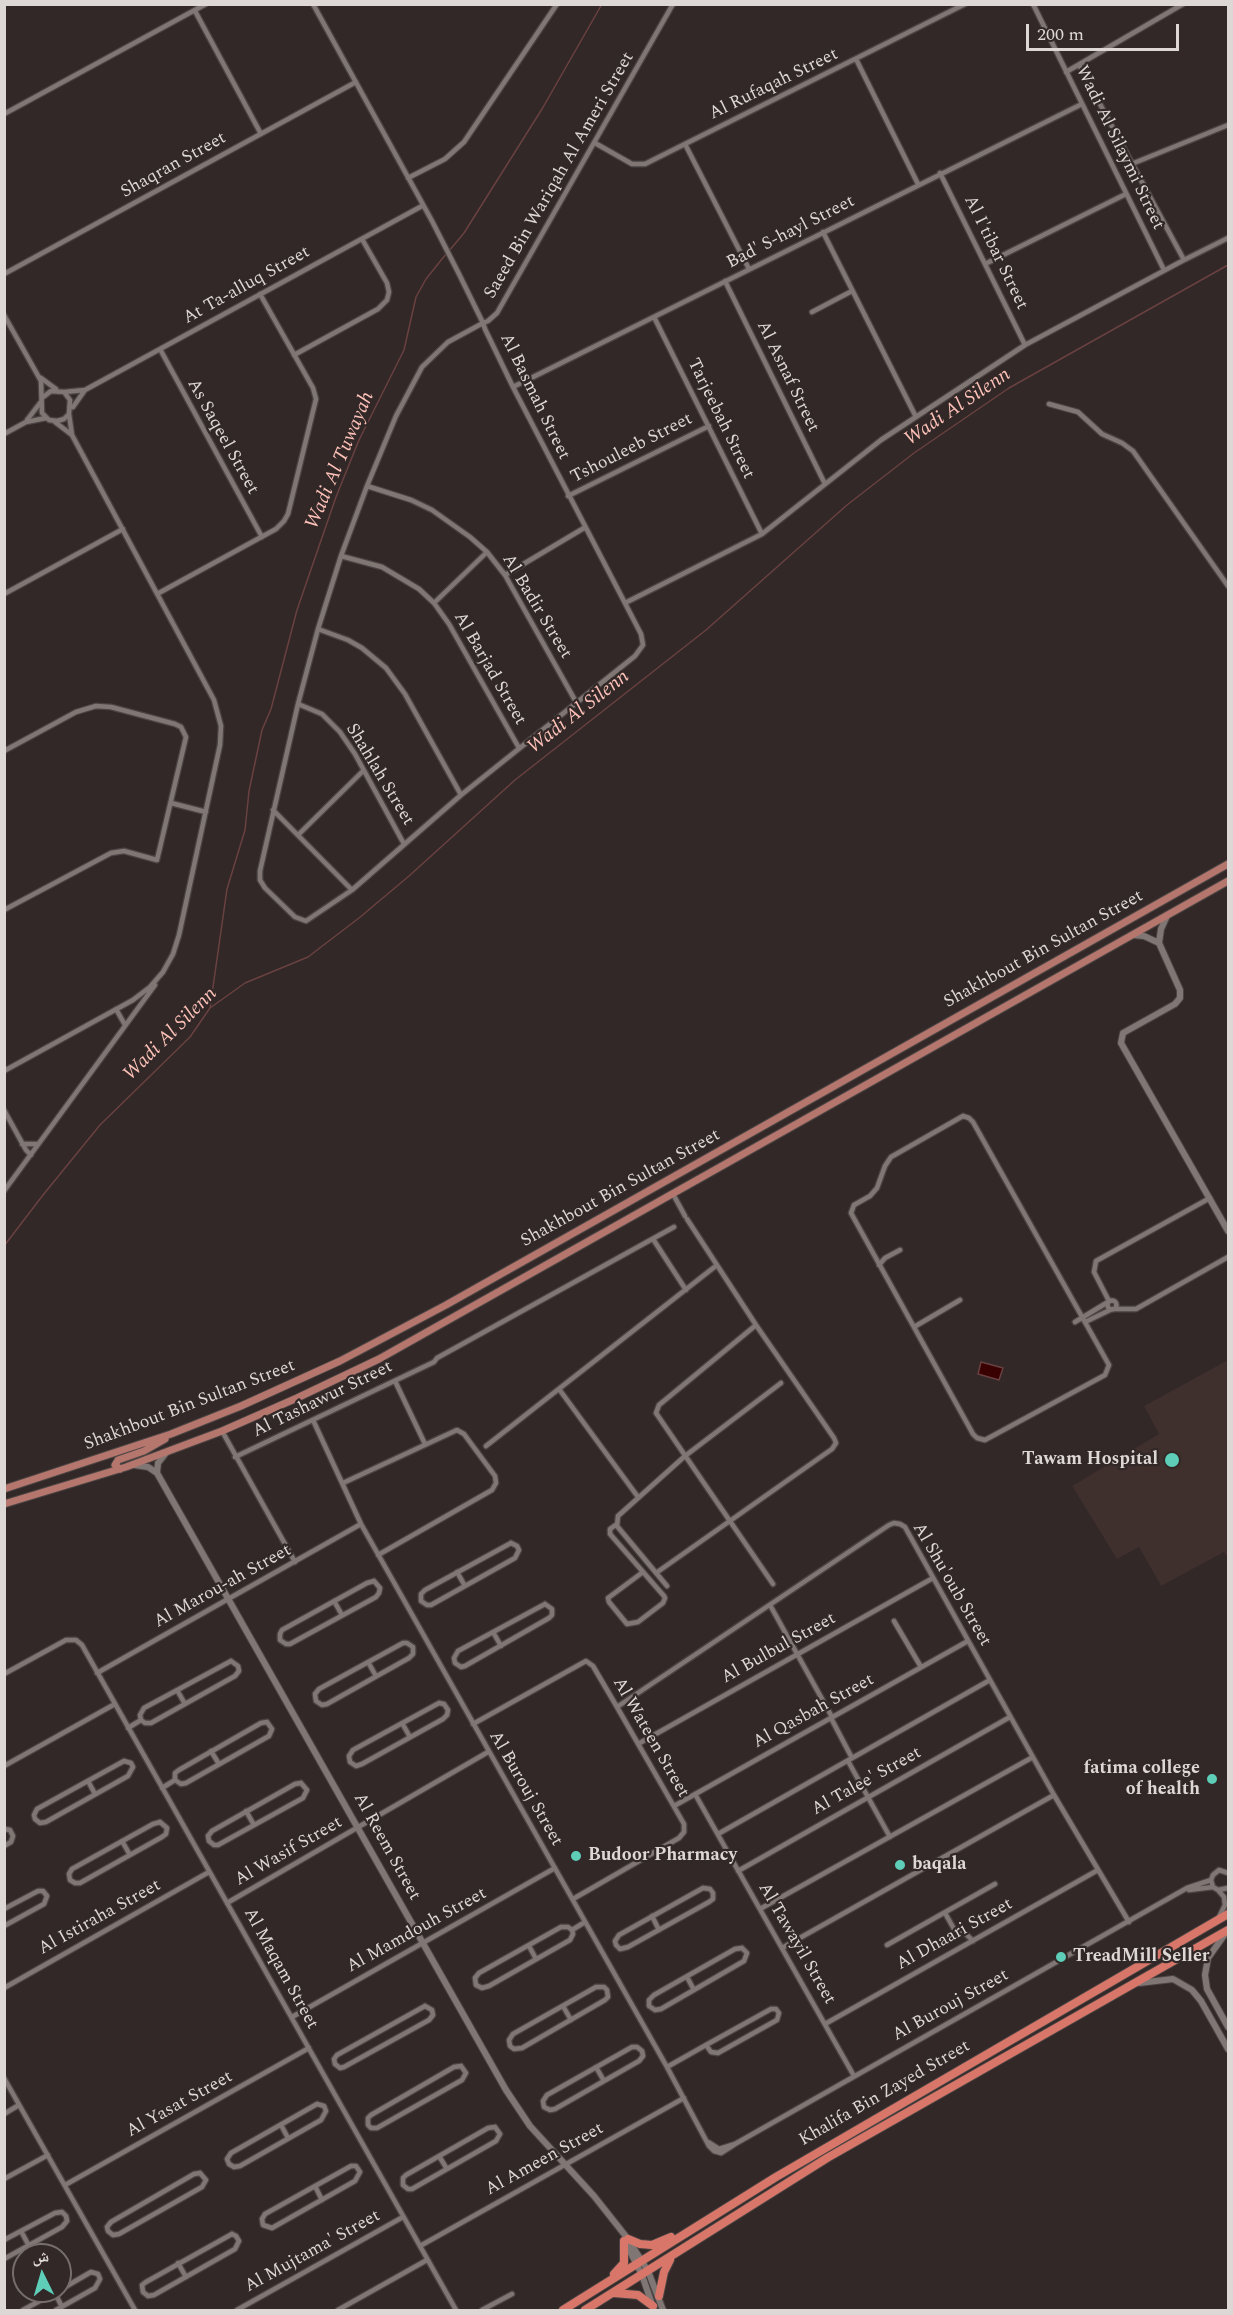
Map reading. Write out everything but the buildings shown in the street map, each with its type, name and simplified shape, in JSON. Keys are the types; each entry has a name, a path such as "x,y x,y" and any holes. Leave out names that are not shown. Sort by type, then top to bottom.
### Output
{"highway":[{"name":"Khalifa Bin Zayed Street","path":"563,2310 868,2122 1228,1914"},
{"name":"Khalifa Bin Zayed Street","path":"585,2310 837,2152 1228,1930"},
{"path":"595,2290 623,2265 626,2240 652,2245 688,2232"},
{"path":"658,2296 664,2272 672,2257"},
{"path":"613,2293 638,2295 653,2308"}],"main road":[{"name":"Shakhbout Bin Sultan Street","path":"4,1489 171,1434 291,1384 391,1335 1228,864"},
{"name":"Shakhbout Bin Sultan Street","path":"4,1504 123,1468 222,1431 379,1359 1228,881"},
{"path":"123,1468 115,1465 116,1461 144,1451 171,1434"}],"street":[{"path":"4,114 206,4"},
{"name":"Al Basmah Street","path":"313,4 437,231 584,528 641,634 643,645"},
{"path":"408,178 445,159 464,142 556,4"},
{"name":"Saeed Bin Wariqah Al Ameri Street","path":"643,645 635,656 461,795 352,890 306,921 298,920 265,888 260,876 273,810 318,629 341,556 396,416 422,367 448,342 493,318 501,308 674,4"},
{"name":"Al Rufaqah Street","path":"595,143 636,165 645,164 965,4"},
{"name":"Wadi Al Silaymi Street","path":"1033,4 1164,270"},
{"path":"1066,72 1183,4"},
{"path":"195,11 261,134"},
{"path":"856,59 918,184"},
{"path":"1079,65 1134,163 1184,260"},
{"name":"Shaqran Street","path":"4,274 356,82"},
{"name":"Bad' S-hayl Street","path":"513,387 1082,104"},
{"path":"1134,163 1228,126"},
{"path":"685,144 749,269"},
{"name":"Al I'tibar Street","path":"940,173 1025,345"},
{"path":"985,264 1126,194"},
{"name":"At Ta-alluq Street","path":"70,412 86,390 422,206"},
{"path":"823,232 916,417"},
{"path":"625,603 762,534 876,444 1025,345 1228,238"},
{"path":"294,355 378,309 387,300 389,292 387,283 362,239"},
{"name":"Al Asnaf Street","path":"725,281 825,484"},
{"path":"813,312 852,291"},
{"path":"157,594 279,527 286,518 315,407 313,388 260,294"},
{"path":"4,315 39,376 43,387 42,413 72,435"},
{"name":"Tarjeebah Street","path":"654,317 762,534"},
{"name":"As Saqeel Street","path":"160,349 262,537"},
{"path":"4,1191 169,964 176,945 220,745 219,717 210,692 72,435 70,400 39,376"},
{"name":"At Ta-alluq Street","path":"61,391 86,390"},
{"path":"26,422 51,391 61,391"},
{"path":"1049,404 1078,411 1102,434 1133,451 1228,586"},
{"path":"53,421 64,419 70,412"},
{"path":"4,434 26,422 46,418"},
{"name":"Tshouleeb Street","path":"568,496 709,426"},
{"name":"Al Badir Street","path":"367,486 411,500 432,510 487,552 505,575 576,702"},
{"path":"505,575 584,528"},
{"path":"4,594 123,529"},
{"path":"434,603 487,552"},
{"name":"Al Barjad Street","path":"341,556 372,563 401,576 434,603 449,624 519,748"},
{"path":"318,629 348,640 375,657 386,668 405,694 461,795"},
{"name":"Shahlah Street","path":"298,704 315,710 331,723 348,743 404,844"},
{"path":"4,751 76,712 90,707 111,707 175,724 181,727 186,737 157,860 124,851 111,853 4,910"},
{"path":"298,835 363,771"},
{"path":"171,803 206,812"},
{"path":"273,810 352,890"},
{"path":"1167,916 1161,929 1159,944 1180,990 1180,998 1175,1004 1126,1031 1121,1035 1120,1043 1228,1231"},
{"path":"1133,935 1144,936 1159,944"},
{"path":"4,1071 143,993 159,977"},
{"path":"116,1009 125,1025"},
{"path":"4,1110 22,1144 31,1155"},
{"path":"960,1117 966,1117 973,1122 1085,1320 1108,1361 1107,1372 986,1440 977,1438 852,1216 852,1208 874,1192 880,1184 887,1162 894,1154 960,1117"},
{"path":"22,1144 38,1144"},
{"path":"656,1573 832,1449 836,1443 717,1266 673,1194"},
{"path":"1210,1198 1096,1261 1094,1272 1112,1304 1126,1310 1139,1308 1228,1257"},
{"name":"Al Tashawur Street","path":"235,1457 434,1362 437,1358 674,1227"},
{"path":"653,1239 686,1290"},
{"path":"879,1265 900,1250"},
{"path":"486,1446 717,1266"},
{"path":"914,1327 960,1300"},
{"path":"1076,1323 1112,1304"},
{"path":"756,1325 658,1406 657,1415 773,1584"},
{"path":"395,1381 426,1444"},
{"path":"667,1586 617,1524 618,1516 685,1456 781,1383"},
{"path":"559,1389 638,1497"},
{"name":"Al Burouj Street","path":"313,1420 361,1524 378,1555 573,1899 710,2148 718,2152 726,2151 854,2076 1195,1884 1211,1880 1219,1870 1228,1873"},
{"path":"222,1431 295,1562"},
{"path":"343,1483 454,1431 462,1432 495,1476 495,1486 492,1490 378,1555"},
{"path":"157,1473 161,1457 170,1450"},
{"path":"123,1468 140,1465 157,1473"},
{"name":"Al Reem Street","path":"157,1473 230,1598 506,2090 531,2126 594,2196 612,2220 640,2262 663,2310"},
{"name":"Al Shu'oub Street","path":"617,1707 894,1523 904,1527 1128,1922"},
{"name":"Al Marou-ah Street","path":"98,1673 361,1524"},
{"path":"617,1524 610,1529 609,1533 664,1596 665,1600 635,1623 627,1624 608,1598 643,1572"},
{"path":"408,1609 421,1601 423,1592 508,1543 518,1548 519,1553 515,1558 431,1605 424,1605 421,1601"},
{"path":"457,1572 465,1586"},
{"path":"379,1586 391,1578"},
{"name":"Al Bulbul Street","path":"638,1744 933,1578"},
{"path":"369,1582 376,1582 379,1586 378,1595 342,1616 290,1644 285,1644 280,1640 282,1630 334,1601 369,1582"},
{"path":"334,1601 342,1616"},
{"path":"547,1604 552,1609 550,1617 501,1646 465,1666 458,1666 455,1663 456,1653 541,1605 547,1604"},
{"path":"770,1605 832,1717 850,1760 890,1837"},
{"path":"894,1621 921,1667"},
{"path":"493,1632 501,1646"},
{"name":"Al Maqam Street","path":"4,1674 63,1641 71,1639 82,1645 456,2310"},
{"path":"412,1647 425,1639"},
{"name":"Al Qasbah Street","path":"674,1806 968,1641"},
{"path":"402,1643 407,1643 412,1647 411,1656 327,1704 320,1704 316,1701 315,1694 318,1690 402,1643"},
{"path":"231,1661 237,1664 239,1671 236,1675 151,1723 141,1720 142,1710 226,1662 231,1661"},
{"path":"368,1662 376,1676"},
{"name":"Al Wateen Street","path":"473,1724 583,1662 588,1662 593,1666 674,1806 685,1827 682,1836 573,1899"},
{"path":"443,1670 455,1663"},
{"path":"718,1834 990,1680"},
{"path":"177,1690 185,1704"},
{"path":"447,1707 459,1700"},
{"path":"439,1703 447,1707 448,1712 445,1717 410,1737 360,1765 356,1766 350,1762 349,1756 353,1750 439,1703"},
{"path":"4,1766 115,1704"},
{"name":"Al Talee' Street","path":"738,1870 1010,1717"},
{"path":"128,1728 141,1720"},
{"path":"162,1788 175,1780 177,1771 211,1751 263,1722 272,1726 272,1733 269,1736 184,1784 175,1780"},
{"path":"402,1723 410,1737"},
{"path":"211,1751 219,1764"},
{"name":"Al Wasif Street","path":"227,1903 488,1752"},
{"path":"760,1909 1033,1757"},
{"path":"132,1765 144,1758"},
{"path":"127,1761 132,1765 133,1770 128,1776 44,1823 35,1819 37,1809 88,1781 122,1762 127,1761"},
{"path":"88,1781 95,1794"},
{"path":"297,1783 302,1783 306,1788 303,1798 254,1825 218,1845 209,1841 208,1836 212,1830 297,1783"},
{"name":"Al Tawayil Street","path":"695,1794 854,2076"},
{"path":"782,1948 1054,1795"},
{"path":"246,1811 254,1825"},
{"path":"166,1826 179,1818"},
{"path":"156,1822 166,1826 164,1836 80,1883 70,1880 69,1874 72,1869 156,1822"},
{"path":"4,1829 11,1832 13,1838 4,1846"},
{"path":"122,1841 130,1855"},
{"path":"196,1849 209,1841"},
{"name":"Al Mamdouh Street","path":"292,2017 555,1868"},
{"name":"Al Dhaari Street","path":"825,2024 1098,1870"},
{"name":"Al Istiraha Street","path":"4,1988 209,1872"},
{"path":"1211,1880 1224,1898 1225,1905 1216,1921"},
{"path":"887,1945 995,1884"},
{"path":"703,1888 712,1891 713,1896 709,1902 625,1948 620,1949 616,1945 617,1936 652,1916 703,1888"},
{"name":"Al Burouj Street","path":"1181,1893 1197,1888 1228,1888"},
{"path":"4,1909 38,1891 43,1891 47,1896 44,1904 4,1926"},
{"path":"945,1913 954,1929 966,1934 973,1941"},
{"path":"652,1916 659,1930"},
{"path":"572,1930 585,1922"},
{"path":"563,1927 572,1930 573,1936 570,1940 486,1987 480,1988 476,1985 477,1975 563,1927"},
{"path":"1228,1930 1208,1958 1205,1975 1207,1989 1228,2027"},
{"path":"603,1953 616,1945"},
{"path":"529,1946 536,1959"},
{"path":"742,1948 747,1953 744,1961 659,2010 652,2010 648,2002 652,1996 687,1977 735,1949 742,1948"},
{"path":"687,1977 694,1990"},
{"path":"1135,1983 1173,1979 1192,1990 1201,2001 1228,2049"},
{"path":"607,1990 620,1983"},
{"path":"596,1987 604,1987 607,1990 609,1995 605,2000 571,2020 522,2048 514,2049 510,2046 511,2036 596,1987"},
{"path":"423,2006 431,2008 433,2015 430,2019 379,2048 344,2067 340,2068 335,2064 334,2059 337,2055 423,2006"},
{"path":"563,2006 571,2020"},
{"path":"637,2014 649,2006"},
{"path":"667,2067 771,2009 776,2009 779,2013 777,2020 718,2053 711,2052 706,2046"},
{"path":"372,2035 379,2048"},
{"path":"642,2051 654,2044"},
{"path":"637,2047 642,2051 639,2061 552,2110 543,2105 543,2098 547,2095 596,2067 632,2048 637,2047"},
{"name":"Al Yasat Street","path":"65,2185 309,2048"},
{"path":"322,2071 335,2064"},
{"path":"456,2066 461,2066 466,2071 462,2080 414,2108 377,2128 371,2128 368,2125 369,2116 456,2066"},
{"path":"596,2067 604,2081"},
{"path":"4,2078 135,2310"},
{"path":"407,2095 414,2108"},
{"name":"Al Ameen Street","path":"420,2246 684,2098"},
{"path":"325,2108 338,2101"},
{"path":"317,2104 325,2108 325,2116 321,2120 288,2139 238,2167 232,2167 228,2163 231,2153 317,2104"},
{"path":"4,2114 20,2105"},
{"path":"281,2125 288,2139"},
{"path":"355,2132 368,2125"},
{"path":"495,2127 500,2132 496,2141 412,2189 403,2186 404,2176 488,2128 495,2127"},
{"path":"4,2179 48,2155"},
{"path":"439,2156 447,2169"},
{"path":"359,2170 371,2161"},
{"path":"351,2166 359,2170 360,2175 357,2179 322,2200 273,2228 263,2225 262,2219 265,2214 351,2166"},
{"path":"196,2173 200,2173 205,2178 205,2184 202,2187 152,2216 118,2234 113,2235 108,2231 107,2227 111,2222 196,2173"},
{"path":"315,2186 322,2200"},
{"path":"390,2193 403,2186"},
{"path":"144,2202 152,2216"},
{"path":"66,2216 78,2208"},
{"path":"4,2240 56,2212 62,2212 66,2216 66,2223 62,2227 34,2243"},
{"name":"Al Mujtama' Street","path":"237,2310 403,2217"},
{"path":"21,2231 27,2243"},
{"path":"95,2239 108,2231"},
{"path":"232,2234 238,2237 239,2244 236,2249 154,2295 148,2296 143,2292 144,2283 178,2263 227,2235 232,2234"},
{"path":"338,2310 428,2260"},
{"path":"178,2263 186,2277"},
{"path":"56,2310 95,2288 100,2282 100,2277 112,2269"},
{"path":"72,2283 91,2272 100,2277"},
{"name":"Al Reem Street","path":"645,2273 653,2308"},
{"path":"130,2300 143,2292"},
{"path":"482,2310 512,2295"},
{"path":"61,2303 62,2307"}],"shaded area":[{"name":"Tawam Hospital","path":"1228,1360 1228,1559 1224,1552 1161,1586 1139,1547 1117,1559 1072,1486 1159,1434 1144,1406"},
{"path":"981,1362 1003,1368 999,1380 978,1374"}],"waterway":[{"name":"Wadi Al Tuwayah","path":"449,251 464,233 542,109 602,4"},
{"name":"Wadi Al Tuwayah","path":"210,1008 227,889 245,830 249,791 262,730 271,709 297,610 336,497 359,440 404,350 416,297 426,279 446,254"},
{"name":"Wadi Al Silenn","path":"4,1246 100,1125 190,1037 210,1008 245,983 308,957 359,918 515,780 706,630 847,505 914,453 1009,388 1228,265"}],"place":[{"name":"Tawam Hospital","path":"1172,1460"},
{"name":"fatima college of health","path":"1212,1779"},
{"name":"Budoor Pharmacy","path":"576,1856"},
{"name":"baqala","path":"900,1865"},
{"name":"TreadMill Seller","path":"1061,1957"}]}
